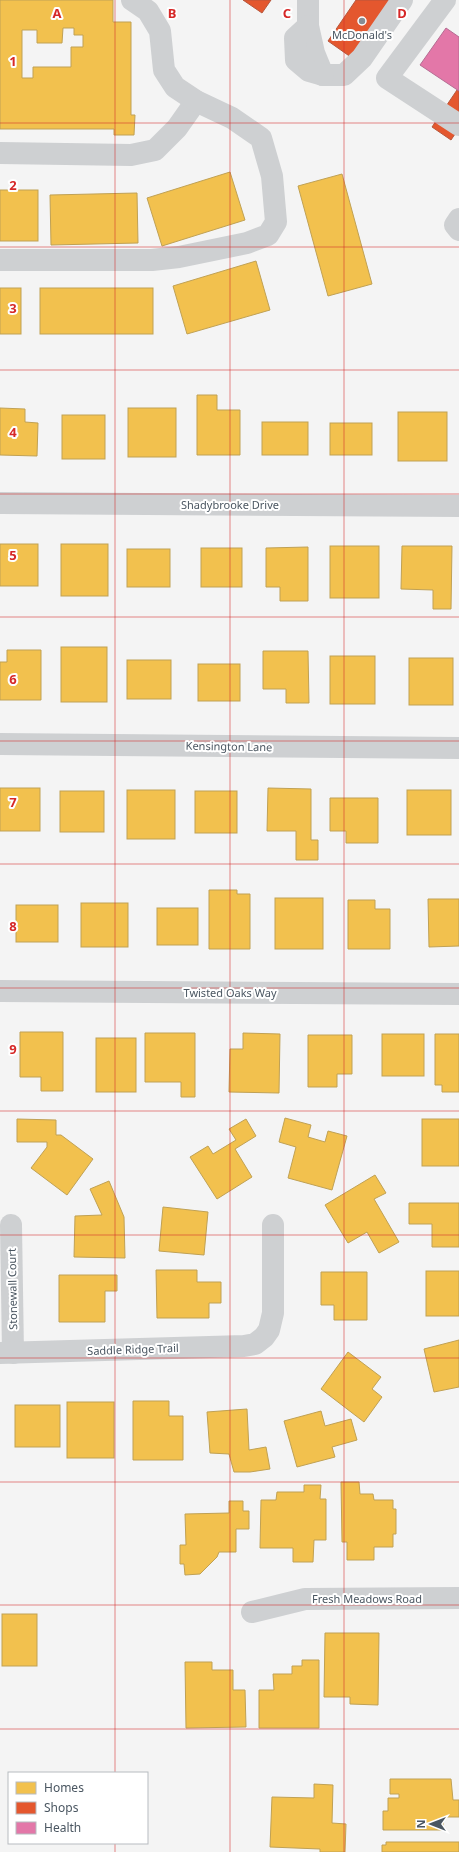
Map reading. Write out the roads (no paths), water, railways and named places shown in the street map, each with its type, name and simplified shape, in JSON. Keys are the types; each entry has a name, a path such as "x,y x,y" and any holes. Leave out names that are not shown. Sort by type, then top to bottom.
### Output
{"street":[{"path":"0,260 152,260 179,257 239,244 268,234 276,222 272,176 261,138 232,118 196,101 176,87 164,70 160,32 148,11 132,0"},
{"path":"308,0 308,26 314,53 323,76 344,75 362,58 402,0"},
{"path":"445,0 387,78 459,125"},
{"path":"0,153 131,155 155,150 177,128 196,101"},
{"path":"459,219 455,225 459,230"},
{"name":"Shadybrooke Drive","path":"0,503 459,506"},
{"name":"Kensington Lane","path":"0,744 459,748"},
{"name":"Twisted Oaks Way","path":"0,991 459,994"},
{"name":"Stonewall Court","path":"7,1353 10,1225"},
{"name":"Saddle Ridge Trail","path":"7,1353 244,1346 255,1344 264,1337 269,1330 273,1313 273,1225"},
{"name":"Fresh Meadows Road","path":"252,1612 305,1598 459,1598"}],"place":[{"name":"McDonald's","path":"362,21"}]}
